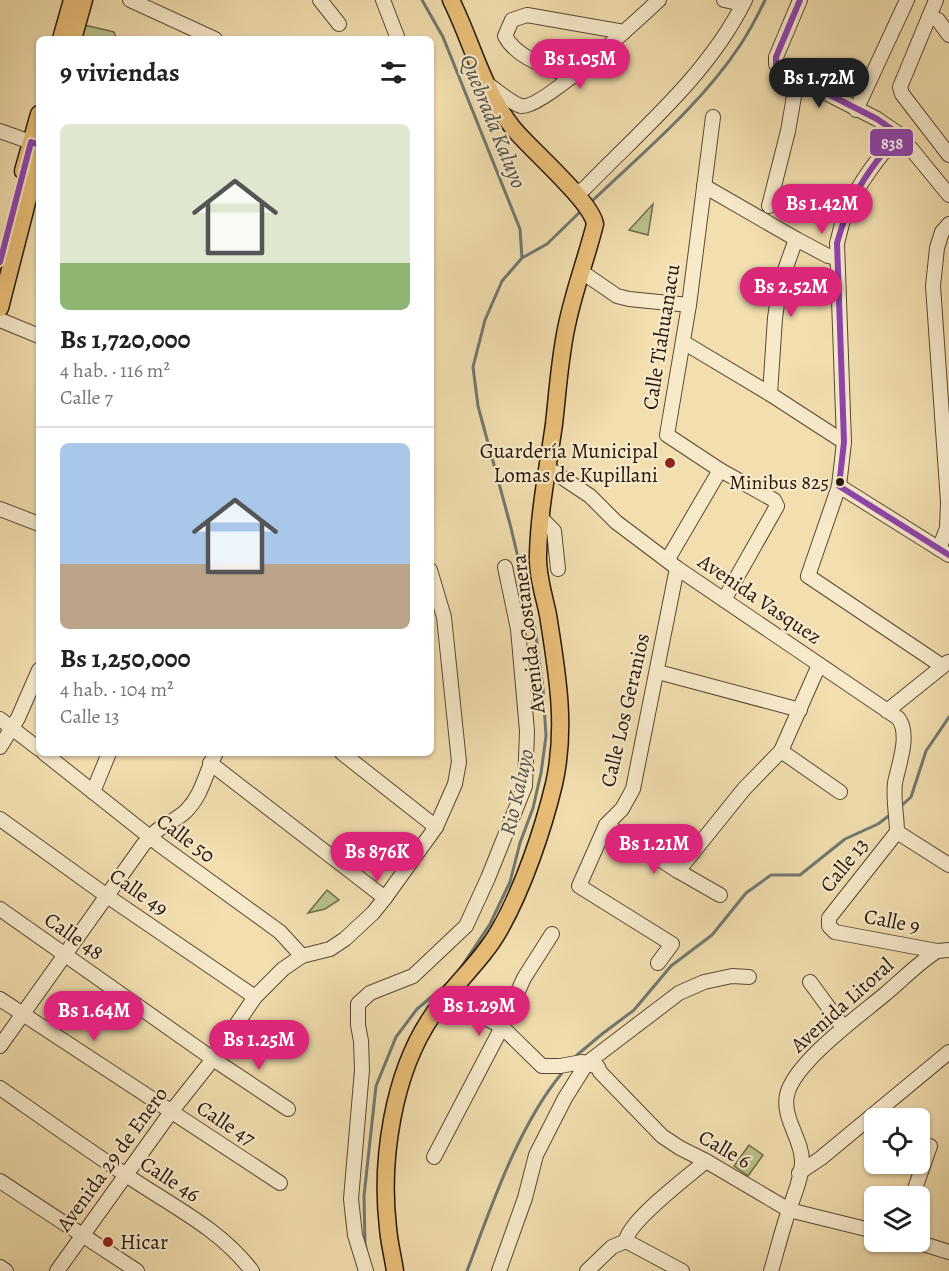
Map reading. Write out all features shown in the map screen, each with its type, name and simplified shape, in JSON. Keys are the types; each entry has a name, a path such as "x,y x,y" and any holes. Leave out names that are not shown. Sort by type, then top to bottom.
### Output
{"main road":[{"path":"62,36 72,0"},
{"path":"74,36 84,0"},
{"name":"Avenida Costanera","path":"395,1271 386,1206 388,1137 405,1071 430,1019 446,996 483,954 504,921 523,879 554,785 561,741 561,699 545,599 538,572 542,519 567,323 595,224 592,213 513,128 497,105 451,0"},
{"path":"0,262 36,148"},
{"path":"0,308 36,148"}],"street":[{"path":"130,0 208,36"},
{"path":"320,0 339,24"},
{"path":"383,0 397,36"},
{"path":"486,83 520,106 531,105 572,76 659,0"},
{"path":"578,197 692,77 725,36 744,2 724,0"},
{"path":"800,0 776,57 779,69 877,119 899,134 949,195"},
{"path":"856,110 906,0"},
{"path":"936,0 900,87 902,94 949,155"},
{"path":"572,76 529,58 509,44 505,36 512,20 527,15 624,32"},
{"path":"929,17 938,20 949,35"},
{"path":"769,206 788,131 797,79"},
{"name":"Calle Tiahuanacu","path":"713,117 689,305 667,435 720,470 757,489 774,500 777,506 724,600"},
{"path":"0,130 36,148"},
{"path":"886,711 946,664 807,576 839,486 844,442 837,243 846,213 873,165 899,134"},
{"path":"704,186 796,239 828,256 837,258"},
{"path":"839,486 944,552 948,502 933,286 937,248 942,232 949,224"},
{"path":"770,394 775,318 780,284 796,239"},
{"path":"582,272 617,296 689,305"},
{"path":"0,320 36,335"},
{"path":"683,342 844,442"},
{"name":"Avenida Vasquez","path":"548,468 590,496 616,522 673,564 898,718 903,731 901,766 896,783 897,832"},
{"name":"Calle Los Geranios","path":"658,963 672,944 579,886 606,825 622,809 633,789 658,672 673,564 720,470"},
{"path":"0,509 36,523"},
{"path":"542,519 554,531 558,569"},
{"path":"366,1271 355,1235 351,1199 363,1070 358,1004 370,993 413,976 466,926 488,879 525,786 528,731 518,629 505,567"},
{"name":"Avenida 29 de Enero","path":"57,1271 171,1112 213,1059 255,997 283,969 302,956 330,949 345,939 373,913 436,827 455,784 459,762 444,617 434,583"},
{"path":"678,871 744,789 781,751 819,665"},
{"path":"658,672 800,710"},
{"path":"0,747 22,709 36,677"},
{"path":"0,719 36,747"},
{"path":"781,751 840,792"},
{"name":"Calle 50","path":"48,756 150,837 280,932 302,956"},
{"path":"93,792 107,756"},
{"path":"0,1046 150,837 185,812 191,805 205,782 213,758 385,898"},
{"path":"358,759 436,827"},
{"name":"Calle 49","path":"0,819 107,896 255,997"},
{"path":"606,825 720,895"},
{"path":"897,832 949,865"},
{"name":"Calle 13","path":"829,926 829,918 897,832"},
{"name":"Calle 48","path":"0,909 213,1059"},
{"name":"Calle 9","path":"829,926 835,932 943,950"},
{"path":"434,1157 502,1027 524,978 552,934"},
{"name":"Avenida Litoral","path":"771,1271 802,1160 786,1107 791,1084 802,1069 843,1027 886,994 920,963 943,950"},
{"path":"446,996 502,1027 542,1066 560,1066 584,1062 679,993 704,982 732,976 749,977"},
{"path":"810,982 843,1027"},
{"name":"Calle 47","path":"0,999 280,1183"},
{"path":"800,1173 949,1052"},
{"path":"213,1059 288,1109"},
{"path":"500,1271 525,1198 536,1155 584,1062"},
{"name":"Calle 6","path":"584,1062 598,1067 600,1072 662,1136 789,1210 864,1229"},
{"name":"Calle 46","path":"0,1088 222,1238 252,1271"},
{"path":"626,1241 636,1221 706,1161"},
{"path":"0,1181 137,1271"},
{"path":"587,1271 612,1247 626,1241"},
{"path":"626,1241 682,1271"},
{"path":"930,1246 949,1252"},
{"path":"0,1267 6,1271"}],"green space":[{"path":"80,24 114,32 116,36 77,36"},
{"path":"653,204 648,235 629,230"},
{"path":"327,890 339,900 325,909 308,913"},
{"path":"749,1145 763,1155 748,1176 734,1166"}],"waterway":[{"name":"Quebrada Kaluyo","path":"422,0 443,37 520,229 522,258"},
{"path":"589,204 670,128 708,88 741,44 765,0"},
{"name":"Rio Kaluyo","path":"460,969 490,924 510,882 520,843 533,808 546,736 543,689 535,629 478,406 473,367 485,320 502,281 522,258 547,244 582,210"},
{"path":"901,806 911,797 926,751 949,717"},
{"path":"577,1055 634,1010 671,966 712,935 746,893 771,875 800,875 845,839 878,824 891,814"},
{"name":"Rio Kaluyo","path":"367,1253 364,1196 376,1086 396,1037 417,1009 448,983"},
{"path":"467,1271 496,1194 519,1142 546,1094 562,1073"}],"transit line":[{"name":"838","path":"800,0 776,57 779,69 877,119 899,134 861,185 848,211 837,243 844,442 839,486 949,555"},
{"name":"838","path":"0,262 31,142 36,144"}],"place":[{"name":"Guardería Municipal Lomas de Kupillani","path":"670,463"},
{"name":"Minibus 825","path":"840,482"},
{"name":"Hicar","path":"108,1242"}]}
